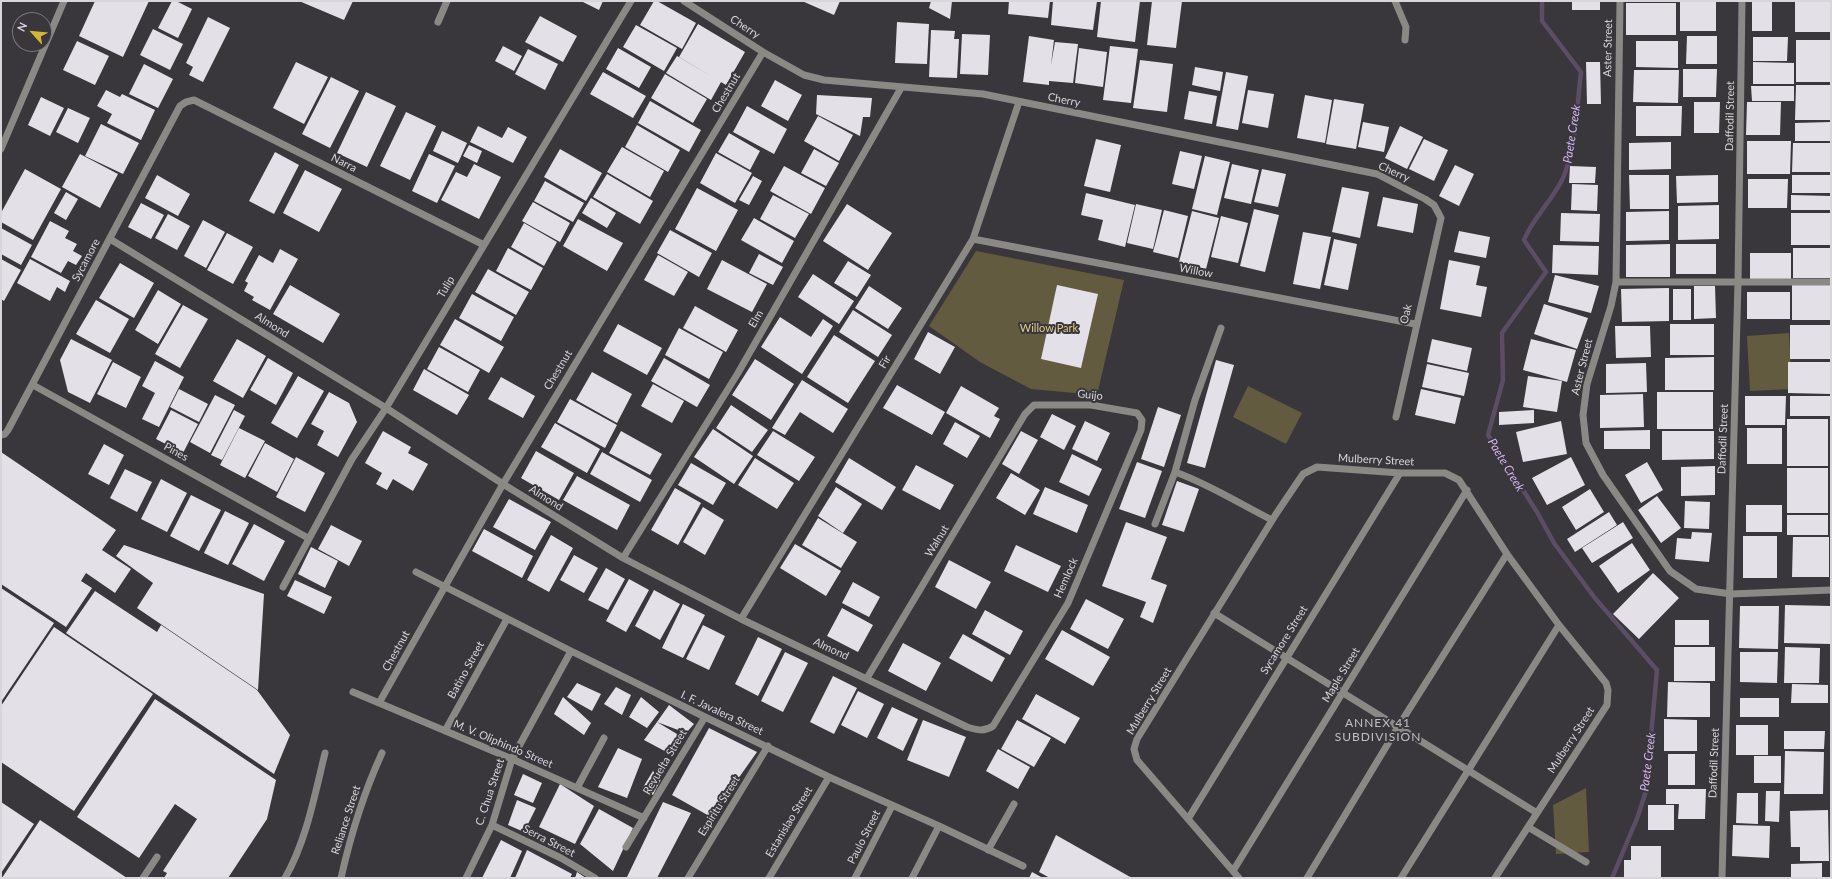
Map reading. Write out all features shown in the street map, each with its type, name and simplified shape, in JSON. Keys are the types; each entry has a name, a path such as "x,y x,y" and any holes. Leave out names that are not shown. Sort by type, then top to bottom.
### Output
{"street":[{"path":"1,149 64,1"},
{"path":"438,22 447,1"},
{"name":"Tulip","path":"283,587 308,538 352,459 386,408 631,1"},
{"name":"Cherry","path":"684,1 763,52 804,75 824,80 901,88 983,94 1377,174 1425,198 1434,205 1441,218"},
{"path":"1395,1 1406,27 1405,40"},
{"name":"Aster Street","path":"1620,1 1616,282 1611,306 1587,384 1583,415 1586,443 1603,475 1670,571 1696,589 1731,594 1831,590"},
{"name":"Daffodil Street","path":"1722,878 1731,594 1738,282 1742,1"},
{"name":"Chestnut","path":"379,703 503,484 763,52"},
{"name":"Elm","path":"623,558 738,373 901,88"},
{"name":"Narra","path":"194,100 484,245"},
{"name":"Sycamore","path":"1,435 5,434 8,430 180,106 186,102 194,100"},
{"name":"Fir","path":"741,619 973,239 1019,102"},
{"name":"Oak","path":"1396,417 1415,324 1441,218"},
{"name":"Almond","path":"110,239 386,408 503,484 623,558 741,619 967,727 980,731 987,730 993,726"},
{"name":"Willow","path":"973,239 1415,324"},
{"path":"1616,282 1831,282"},
{"path":"1155,524 1175,472 1195,400 1221,328"},
{"name":"Pines","path":"33,384 308,538"},
{"name":"Guijo","path":"1025,414 1034,405 1090,404 1137,413 1142,420 1141,430"},
{"name":"Walnut","path":"867,678 1025,414"},
{"name":"Hemlock","path":"993,726 1068,603 1141,430"},
{"name":"Mulberry Street","path":"1239,878 1137,760 1134,756 1134,749 1137,739 1272,520 1302,474 1317,467 1400,473 1445,473 1459,480 1467,490 1507,554 1559,625 1606,683 1608,690 1607,704 1495,878"},
{"path":"1175,472 1200,481 1219,494 1272,520"},
{"name":"Sycamore Street","path":"1188,819 1400,473"},
{"name":"Maple Street","path":"1233,871 1467,490"},
{"path":"1307,878 1398,726 1507,554"},
{"name":"I. F. Javalera Street","path":"416,572 705,717 768,746 829,777 939,826 1023,866"},
{"path":"1214,613 1537,813"},
{"name":"Batino Street","path":"445,731 507,619"},
{"path":"1401,878 1559,625"},
{"name":"C. Chua Street","path":"466,878 492,825 512,759 571,651"},
{"name":"M. V. Oliphindo Street","path":"353,692 512,759 644,818"},
{"name":"Revuelta Street","path":"626,847 705,717"},
{"path":"577,788 604,738"},
{"name":"Espiritu Street","path":"688,878 768,746"},
{"path":"285,878 295,858 311,809 325,753"},
{"name":"Reliance Street","path":"341,878 345,858 374,769 382,753"},
{"name":"Estanislao Street","path":"769,878 829,777"},
{"path":"988,850 1014,804"},
{"name":"Paulo Street","path":"855,878 892,806"},
{"name":"Serra Street","path":"492,825 561,858 596,878"},
{"path":"912,878 939,826"},
{"path":"1528,827 1586,862"},
{"path":"143,878 157,857"}],"green space":[{"name":"Willow Park","path":"976,251 1124,280 1097,395 1031,389 980,362 929,326"},
{"path":"1789,333 1792,389 1750,391 1747,336"},
{"path":"1248,386 1302,413 1286,444 1233,417"},
{"path":"1586,788 1589,852 1556,854 1553,805"}],"building":[{"path":"95,1 149,1 123,57 79,36"},
{"path":"172,1 176,1 192,9 178,38 158,28"},
{"path":"299,1 353,1 344,20"},
{"path":"581,1 603,1 599,10"},
{"path":"654,1 657,1 696,23 682,49 640,25"},
{"path":"802,1 840,1 834,15"},
{"path":"931,1 952,1 950,19 929,8"},
{"path":"1009,1 1050,1 1048,18 1008,14"},
{"path":"1053,1 1097,1 1093,30 1051,25"},
{"path":"1101,1 1140,1 1135,42 1097,37"},
{"path":"1152,1 1182,1 1176,48 1147,45"},
{"path":"1572,1 1600,1 1600,10 1572,10"},
{"path":"1680,1 1716,1 1716,31 1680,31"},
{"path":"1752,1 1772,1 1772,31 1752,31"},
{"path":"1795,2 1831,2 1831,32 1795,32"},
{"path":"1626,3 1676,3 1676,35 1626,35"},
{"path":"540,16 577,36 563,62 525,42"},
{"path":"208,17 230,28 203,82 189,75 193,67 186,63"},
{"path":"897,22 929,24 927,64 895,63"},
{"path":"698,24 745,52 726,85 679,57"},
{"path":"636,25 677,48 664,71 623,47"},
{"path":"153,29 183,44 170,70 140,55"},
{"path":"931,30 955,31 954,39 959,39 957,78 929,77"},
{"path":"962,34 990,35 988,75 960,74"},
{"path":"1029,36 1054,40 1051,65 1055,42 1078,44 1073,83 1049,81 1049,85 1023,82"},
{"path":"1687,36 1717,36 1717,64 1686,64"},
{"path":"1753,37 1788,37 1787,61 1753,61"},
{"path":"1796,40 1831,40 1831,82 1796,82"},
{"path":"77,41 109,56 95,85 63,70"},
{"path":"1636,41 1678,41 1678,68 1636,67"},
{"path":"503,46 522,56 514,71 495,61"},
{"path":"1110,46 1138,49 1131,103 1103,100"},
{"path":"618,48 651,67 639,88 606,69"},
{"path":"1079,48 1107,52 1103,87 1075,83"},
{"path":"528,49 558,64 545,90 515,74"},
{"path":"677,56 721,82 711,100 666,73"},
{"path":"1140,60 1173,64 1167,112 1133,108"},
{"path":"296,62 328,77 304,124 273,108"},
{"path":"1586,62 1600,62 1601,104 1587,104"},
{"path":"1753,62 1794,63 1794,84 1753,84"},
{"path":"144,64 173,79 158,108 129,94"},
{"path":"1195,67 1223,72 1220,91 1192,85"},
{"path":"1683,69 1717,69 1716,97 1683,97"},
{"path":"1634,70 1679,70 1678,103 1633,102"},
{"path":"603,72 646,96 633,118 590,94"},
{"path":"1226,72 1248,76 1238,130 1216,126"},
{"path":"665,74 707,99 693,123 651,98"},
{"path":"331,77 359,91 330,148 302,134"},
{"path":"775,80 802,95 788,121 761,106"},
{"path":"1796,85 1831,85 1831,120 1795,120"},
{"path":"1751,86 1794,86 1794,101 1752,101"},
{"path":"106,90 120,97 122,94 155,110 141,140 107,123 112,114 97,106"},
{"path":"1248,90 1274,94 1268,128 1242,123"},
{"path":"1189,91 1217,96 1212,124 1184,119"},
{"path":"366,92 396,106 367,167 337,153"},
{"path":"817,95 872,98 870,117 863,117 860,136 816,114"},
{"path":"1305,95 1332,100 1325,143 1297,138"},
{"path":"41,97 64,108 50,136 28,125"},
{"path":"1334,99 1364,104 1356,149 1326,144"},
{"path":"650,101 701,130 689,152 638,123"},
{"path":"1694,102 1720,102 1719,133 1694,133"},
{"path":"1747,102 1781,102 1780,135 1746,135"},
{"path":"747,106 787,129 774,154 733,132"},
{"path":"1636,106 1682,106 1681,136 1636,136"},
{"path":"68,108 90,118 78,143 56,132"},
{"path":"406,112 436,126 410,180 380,166"},
{"path":"818,116 853,135 839,161 804,141"},
{"path":"1363,122 1389,127 1384,152 1358,147"},
{"path":"1831,122 1831,141 1795,141 1795,123"},
{"path":"101,124 139,143 123,174 85,156"},
{"path":"637,125 680,150 668,172 625,147"},
{"path":"478,126 502,138 508,127 527,137 513,163 470,142"},
{"path":"1400,126 1423,137 1407,169 1385,158"},
{"path":"442,131 467,143 458,163 433,151"},
{"path":"729,133 760,151 750,170 718,152"},
{"path":"1096,139 1121,145 1110,192 1084,186"},
{"path":"1424,139 1448,150 1434,181 1409,169"},
{"path":"1747,141 1791,141 1790,174 1747,174"},
{"path":"1671,142 1671,169 1629,170 1629,143"},
{"path":"1793,143 1831,143 1831,172 1792,172"},
{"path":"469,145 482,151 477,163 463,156"},
{"path":"622,147 664,171 650,197 607,172"},
{"path":"560,149 602,173 586,201 544,177"},
{"path":"814,149 839,163 826,186 801,173"},
{"path":"1180,151 1202,156 1194,189 1172,184"},
{"path":"275,152 299,165 274,214 249,201"},
{"path":"716,153 752,173 735,203 700,183"},
{"path":"80,154 118,174 100,208 62,187"},
{"path":"429,154 455,166 437,203 412,191"},
{"path":"1205,156 1230,162 1217,215 1192,209"},
{"path":"474,164 501,177 479,219 441,200 456,172 467,177"},
{"path":"1232,164 1259,170 1251,204 1224,198"},
{"path":"1455,165 1474,174 1459,206 1439,196"},
{"path":"784,166 825,188 811,214 770,191"},
{"path":"1570,166 1596,167 1595,183 1569,183"},
{"path":"25,169 61,189 33,240 1,222 1,213"},
{"path":"1262,169 1286,174 1278,207 1254,202"},
{"path":"305,170 342,189 319,232 283,213"},
{"path":"607,174 653,201 640,224 593,197"},
{"path":"157,175 190,194 178,216 145,198"},
{"path":"1629,175 1669,175 1669,209 1630,209"},
{"path":"1718,175 1718,202 1677,203 1676,176"},
{"path":"1792,175 1831,175 1831,193 1792,193"},
{"path":"753,176 762,181 749,205 739,200"},
{"path":"1748,179 1788,179 1787,208 1748,208"},
{"path":"545,181 584,203 573,222 534,201"},
{"path":"1572,184 1598,185 1597,211 1571,210"},
{"path":"1342,187 1369,192 1360,238 1332,232"},
{"path":"697,188 738,210 716,251 675,229"},
{"path":"66,192 78,199 66,220 54,213"},
{"path":"1086,193 1135,205 1125,247 1098,240 1103,220 1081,215"},
{"path":"773,195 809,214 795,238 760,219"},
{"path":"1791,195 1831,196 1831,210 1791,210"},
{"path":"1383,197 1418,204 1413,233 1377,226"},
{"path":"591,198 616,213 607,228 582,213"},
{"path":"533,202 570,223 560,242 522,221"},
{"path":"141,203 164,215 151,239 128,227"},
{"path":"847,204 892,233 868,270 823,241"},
{"path":"1136,204 1162,210 1153,249 1127,243"},
{"path":"1719,205 1719,239 1678,240 1678,206"},
{"path":"1254,209 1279,215 1265,272 1240,266"},
{"path":"1164,210 1188,216 1178,258 1153,252"},
{"path":"1192,211 1219,218 1206,269 1179,262"},
{"path":"1669,211 1669,240 1626,241 1626,212"},
{"path":"1561,213 1600,214 1599,242 1560,241"},
{"path":"1791,213 1831,213 1831,245 1791,245"},
{"path":"168,214 190,226 177,250 155,238"},
{"path":"1221,216 1248,223 1238,263 1211,257"},
{"path":"754,218 794,241 782,263 741,240"},
{"path":"578,219 623,243 607,271 563,246"},
{"path":"203,220 225,232 206,268 184,256"},
{"path":"50,221 69,231 65,238 77,244 73,251 82,256 76,265 68,261 61,273 31,257"},
{"path":"524,223 557,242 544,266 511,247"},
{"path":"1,228 32,245 21,265 1,254"},
{"path":"670,230 712,253 699,277 657,253"},
{"path":"1459,231 1490,237 1486,258 1454,252"},
{"path":"1303,232 1331,237 1320,289 1293,284"},
{"path":"227,233 253,247 233,284 207,270"},
{"path":"1334,239 1357,244 1348,290 1324,285"},
{"path":"1670,244 1670,277 1626,277 1626,245"},
{"path":"1676,244 1716,244 1716,274 1676,274"},
{"path":"1553,245 1599,246 1598,275 1552,273"},
{"path":"508,248 543,268 531,290 496,271"},
{"path":"1793,248 1831,248 1831,278 1793,278"},
{"path":"280,249 298,259 270,310 252,300 254,297 244,291 248,283 245,281 259,255 273,263"},
{"path":"1750,253 1791,253 1791,280 1750,280"},
{"path":"759,254 783,267 773,285 749,273"},
{"path":"658,255 688,272 674,296 644,280"},
{"path":"1,259 21,270 4,301 1,299"},
{"path":"30,259 70,281 65,292 57,287 50,301 17,283"},
{"path":"722,260 767,284 752,312 707,289"},
{"path":"1449,260 1480,266 1476,285 1487,287 1481,317 1440,309"},
{"path":"848,261 871,275 857,297 834,283"},
{"path":"120,263 154,283 134,318 99,298"},
{"path":"488,269 529,292 516,315 475,292"},
{"path":"813,274 854,301 839,324 798,297"},
{"path":"1555,275 1599,286 1591,313 1548,302"},
{"path":"290,285 340,314 323,343 273,314"},
{"path":"1057,285 1098,294 1081,368 1041,359"},
{"path":"1792,285 1831,285 1831,320 1792,320"},
{"path":"869,286 902,308 888,329 855,308"},
{"path":"1694,286 1715,286 1716,318 1694,319"},
{"path":"1669,288 1669,321 1622,322 1621,289"},
{"path":"1673,289 1691,289 1691,320 1673,320"},
{"path":"158,290 181,304 158,344 135,330"},
{"path":"1747,292 1790,292 1790,319 1747,319"},
{"path":"472,294 514,317 501,341 459,318"},
{"path":"96,300 129,319 110,353 76,334"},
{"path":"1544,304 1588,318 1577,349 1534,334"},
{"path":"183,305 208,319 180,368 155,354"},
{"path":"695,306 738,330 726,352 683,328"},
{"path":"853,310 892,335 878,357 839,332"},
{"path":"780,317 811,337 823,319 833,326 802,374 761,347"},
{"path":"455,319 504,347 489,373 440,345"},
{"path":"618,324 662,348 647,375 603,351"},
{"path":"1670,324 1714,324 1714,355 1670,355"},
{"path":"1790,325 1831,325 1831,359 1790,359"},
{"path":"1615,326 1650,326 1651,357 1616,358"},
{"path":"679,328 723,352 709,379 665,355"},
{"path":"928,332 955,347 940,374 914,359"},
{"path":"834,335 875,361 848,403 807,377"},
{"path":"71,339 112,360 90,403 68,392 60,360"},
{"path":"237,339 266,356 243,398 213,381"},
{"path":"1432,339 1472,348 1467,371 1427,362"},
{"path":"1531,339 1576,350 1567,382 1523,370"},
{"path":"439,347 480,370 468,392 427,369"},
{"path":"1714,357 1714,390 1665,390 1665,358"},
{"path":"268,358 293,373 276,405 250,390"},
{"path":"664,358 710,385 697,407 651,381"},
{"path":"755,359 794,384 771,420 732,395"},
{"path":"1216,360 1234,365 1205,468 1187,463"},
{"path":"155,361 184,377 159,427 142,419 155,393 142,386"},
{"path":"113,362 141,377 126,408 97,394"},
{"path":"1788,362 1831,362 1831,394 1788,393"},
{"path":"1646,363 1647,392 1606,393 1606,364"},
{"path":"1427,364 1469,373 1464,396 1422,387"},
{"path":"424,369 469,395 457,415 413,390"},
{"path":"592,372 632,394 617,423 576,400"},
{"path":"298,376 324,391 297,438 271,423"},
{"path":"1528,376 1562,381 1557,412 1523,407"},
{"path":"501,377 535,396 523,418 488,399"},
{"path":"802,380 848,409 833,433 800,412 785,435 772,428"},
{"path":"653,384 684,401 672,423 641,406"},
{"path":"897,385 945,412 932,435 883,408"},
{"path":"961,386 999,408 994,416 1000,419 990,438 946,413"},
{"path":"179,389 208,404 199,422 170,407"},
{"path":"1421,389 1461,398 1455,424 1415,415"},
{"path":"329,392 349,403 357,422 338,457 317,445 324,431 311,424"},
{"path":"1657,392 1713,392 1713,429 1657,429"},
{"path":"1643,394 1644,427 1600,428 1600,395"},
{"path":"215,395 235,405 210,453 190,442"},
{"path":"1745,396 1786,396 1785,425 1745,425"},
{"path":"1790,396 1830,396 1830,416 1790,416"},
{"path":"570,399 617,425 605,448 557,422"},
{"path":"731,405 768,430 752,452 716,428"},
{"path":"1158,407 1181,415 1164,467 1141,459"},
{"path":"171,410 198,424 183,453 156,439"},
{"path":"234,410 245,416 222,460 211,455"},
{"path":"1534,410 1534,423 1499,425 1499,412"},
{"path":"1052,414 1076,426 1064,450 1040,437"},
{"path":"1787,419 1828,419 1828,466 1787,466"},
{"path":"1085,421 1110,433 1097,461 1072,449"},
{"path":"1561,421 1567,454 1523,462 1516,432"},
{"path":"955,422 980,436 967,458 943,444"},
{"path":"555,423 600,449 587,473 541,447"},
{"path":"239,428 265,441 245,478 220,465"},
{"path":"1747,428 1782,428 1782,464 1747,464"},
{"path":"713,429 753,456 734,484 694,457"},
{"path":"1650,430 1650,449 1604,449 1604,431"},
{"path":"383,431 411,447 408,453 428,464 413,491 393,479 387,490 376,484 382,473 365,463"},
{"path":"621,431 662,454 650,475 609,453"},
{"path":"773,431 815,457 799,481 757,455"},
{"path":"1021,431 1038,440 1019,474 1002,464"},
{"path":"1662,431 1714,431 1714,459 1662,460"},
{"path":"265,443 294,459 277,492 248,476"},
{"path":"104,444 124,455 109,485 88,474"},
{"path":"536,451 574,473 559,500 521,478"},
{"path":"1,452 116,530 102,550 131,569 115,593 86,573 81,581 92,588 66,627 1,584"},
{"path":"602,452 652,480 640,502 590,474"},
{"path":"1072,454 1102,469 1089,496 1059,482"},
{"path":"296,457 325,473 305,512 276,497"},
{"path":"1571,457 1585,485 1547,505 1532,478"},
{"path":"755,458 794,483 777,509 738,485"},
{"path":"849,458 896,487 882,510 835,482"},
{"path":"1137,462 1162,471 1145,518 1119,509"},
{"path":"1647,462 1663,490 1641,503 1625,475"},
{"path":"691,463 726,483 713,505 678,485"},
{"path":"916,465 954,485 940,510 902,490"},
{"path":"1715,466 1715,495 1681,496 1681,467"},
{"path":"1787,468 1828,468 1828,513 1787,513"},
{"path":"125,469 152,482 137,512 110,498"},
{"path":"1011,473 1040,490 1025,515 996,498"},
{"path":"577,476 630,505 617,530 563,500"},
{"path":"161,479 187,493 167,532 141,519"},
{"path":"1177,481 1199,489 1184,532 1162,525"},
{"path":"836,487 862,504 843,533 818,516"},
{"path":"1045,487 1088,505 1077,533 1033,514"},
{"path":"675,488 701,503 678,545 651,530"},
{"path":"1590,489 1604,512 1576,530 1562,507"},
{"path":"191,495 221,510 199,551 170,536"},
{"path":"1657,496 1681,528 1661,543 1638,510"},
{"path":"509,499 551,522 535,550 493,527"},
{"path":"1685,501 1710,502 1709,529 1684,528"},
{"path":"1746,505 1782,505 1782,532 1746,532"},
{"path":"703,507 724,520 705,555 683,542"},
{"path":"225,511 249,523 228,565 204,553"},
{"path":"1609,512 1617,525 1575,552 1567,539"},
{"path":"1787,515 1828,515 1828,535 1787,535"},
{"path":"818,518 857,542 841,568 802,545"},
{"path":"1126,522 1167,537 1151,579 1167,585 1153,623 1140,617 1146,602 1102,586"},
{"path":"1623,522 1633,538 1592,563 1582,548"},
{"path":"254,524 285,541 264,581 232,564"},
{"path":"331,525 362,541 349,566 318,549"},
{"path":"484,529 533,556 522,578 472,551"},
{"path":"1692,532 1712,533 1709,562 1675,559 1677,538 1691,539"},
{"path":"551,535 573,548 549,592 527,580"},
{"path":"1743,536 1777,536 1777,578 1743,578"},
{"path":"1793,537 1829,537 1829,577 1792,577"},
{"path":"1632,543 1650,570 1618,593 1599,566"},
{"path":"795,544 841,571 826,596 780,568"},
{"path":"124,545 264,594 258,690 137,608 153,583 116,556"},
{"path":"1016,545 1061,566 1048,592 1004,571"},
{"path":"311,547 338,561 325,588 298,574"},
{"path":"574,555 598,568 584,593 560,580"},
{"path":"949,560 991,582 976,609 935,587"},
{"path":"606,568 625,579 608,610 588,600"},
{"path":"1653,573 1679,598 1639,639 1613,614"},
{"path":"629,579 649,590 626,632 606,621"},
{"path":"295,580 332,597 324,614 287,596"},
{"path":"853,582 880,597 869,617 842,603"},
{"path":"1,588 54,623 1,702"},
{"path":"654,590 680,604 660,640 635,626"},
{"path":"95,591 157,632 161,625 257,690 290,735 274,774 66,633"},
{"path":"1086,599 1124,619 1108,649 1070,629"},
{"path":"683,604 705,615 683,658 662,648"},
{"path":"1785,605 1831,606 1831,644 1784,643"},
{"path":"1740,606 1779,606 1778,649 1739,648"},
{"path":"842,608 873,625 858,652 827,636"},
{"path":"985,610 1023,631 1010,655 972,634"},
{"path":"1675,620 1709,620 1709,645 1675,645"},
{"path":"703,625 725,636 709,670 686,659"},
{"path":"54,627 153,694 74,811 1,762 1,706"},
{"path":"1062,630 1110,657 1093,686 1045,659"},
{"path":"963,634 1005,658 992,682 949,658"},
{"path":"758,637 782,649 758,696 735,684"},
{"path":"903,643 941,663 926,691 888,671"},
{"path":"1674,647 1715,647 1715,681 1674,681"},
{"path":"1785,647 1820,648 1819,683 1784,683"},
{"path":"785,652 808,663 783,712 761,701"},
{"path":"1740,652 1778,652 1777,683 1740,682"},
{"path":"833,676 857,688 834,734 810,722"},
{"path":"1668,682 1710,683 1710,717 1667,717"},
{"path":"577,683 601,694 592,711 567,697"},
{"path":"1792,684 1828,685 1828,703 1791,703"},
{"path":"616,687 631,695 622,715 604,704"},
{"path":"858,691 884,704 867,738 841,725"},
{"path":"1036,694 1080,718 1065,744 1022,719"},
{"path":"563,697 591,723 584,735 554,714"},
{"path":"641,697 659,712 647,728 629,717"},
{"path":"1740,698 1779,698 1779,717 1740,717"},
{"path":"155,699 276,780 267,819 228,878 164,878 167,873 163,871 197,819 175,804 139,858 77,817"},
{"path":"669,705 694,724 686,733 657,722"},
{"path":"892,707 918,719 903,751 877,738"},
{"path":"1664,719 1697,720 1697,751 1664,751"},
{"path":"923,720 966,737 949,777 907,760"},
{"path":"1017,720 1051,738 1034,767 1001,749"},
{"path":"657,722 682,737 674,756 644,740"},
{"path":"1736,725 1768,725 1768,755 1736,755"},
{"path":"709,728 757,752 711,817 672,795"},
{"path":"1784,731 1825,731 1824,749 1784,749"},
{"path":"618,748 642,759 627,798 598,787"},
{"path":"998,749 1030,767 1018,789 986,771"},
{"path":"1785,751 1824,752 1823,794 1784,794"},
{"path":"1668,754 1695,754 1695,785 1668,785"},
{"path":"1754,756 1781,756 1781,783 1754,783"},
{"path":"653,771 661,779 653,795 642,789"},
{"path":"523,774 542,783 533,803 514,795"},
{"path":"560,784 594,806 575,844 539,827"},
{"path":"1666,789 1706,789 1705,819 1678,819 1679,804 1666,804"},
{"path":"1766,791 1780,791 1779,822 1765,821"},
{"path":"1737,793 1758,793 1758,824 1736,823"},
{"path":"517,800 536,808 524,832 508,825"},
{"path":"1,802 34,824 1,873"},
{"path":"663,802 691,813 657,878 628,878 627,877"},
{"path":"1648,805 1674,805 1674,830 1648,830"},
{"path":"599,809 633,828 613,871 580,844"},
{"path":"1828,810 1829,861 1800,861 1800,847 1791,847 1790,811"},
{"path":"40,820 127,878 2,878"},
{"path":"1733,825 1770,826 1769,858 1732,856"},
{"path":"1056,835 1132,878 1050,878 1039,872"},
{"path":"501,840 522,851 510,878 482,878"},
{"path":"1631,846 1661,846 1661,878 1624,878 1624,860 1631,860"},
{"path":"527,850 572,874 570,878 515,878"},
{"path":"1822,863 1822,878 1791,878 1791,864"},
{"path":"577,872 586,878 575,878"},
{"path":"1032,872 1043,878 1029,878"}],"waterway":[{"name":"Paete Creek","path":"1542,1 1542,21 1581,72 1575,128 1570,156 1562,180 1553,196 1532,224 1524,240 1546,272 1502,333 1503,380 1488,435 1537,512 1554,543 1594,597 1657,670 1646,791 1638,816 1612,878"}],"district":[{"name":"ANNEX 41 SUBDIVISION","path":"1378,730"}]}
